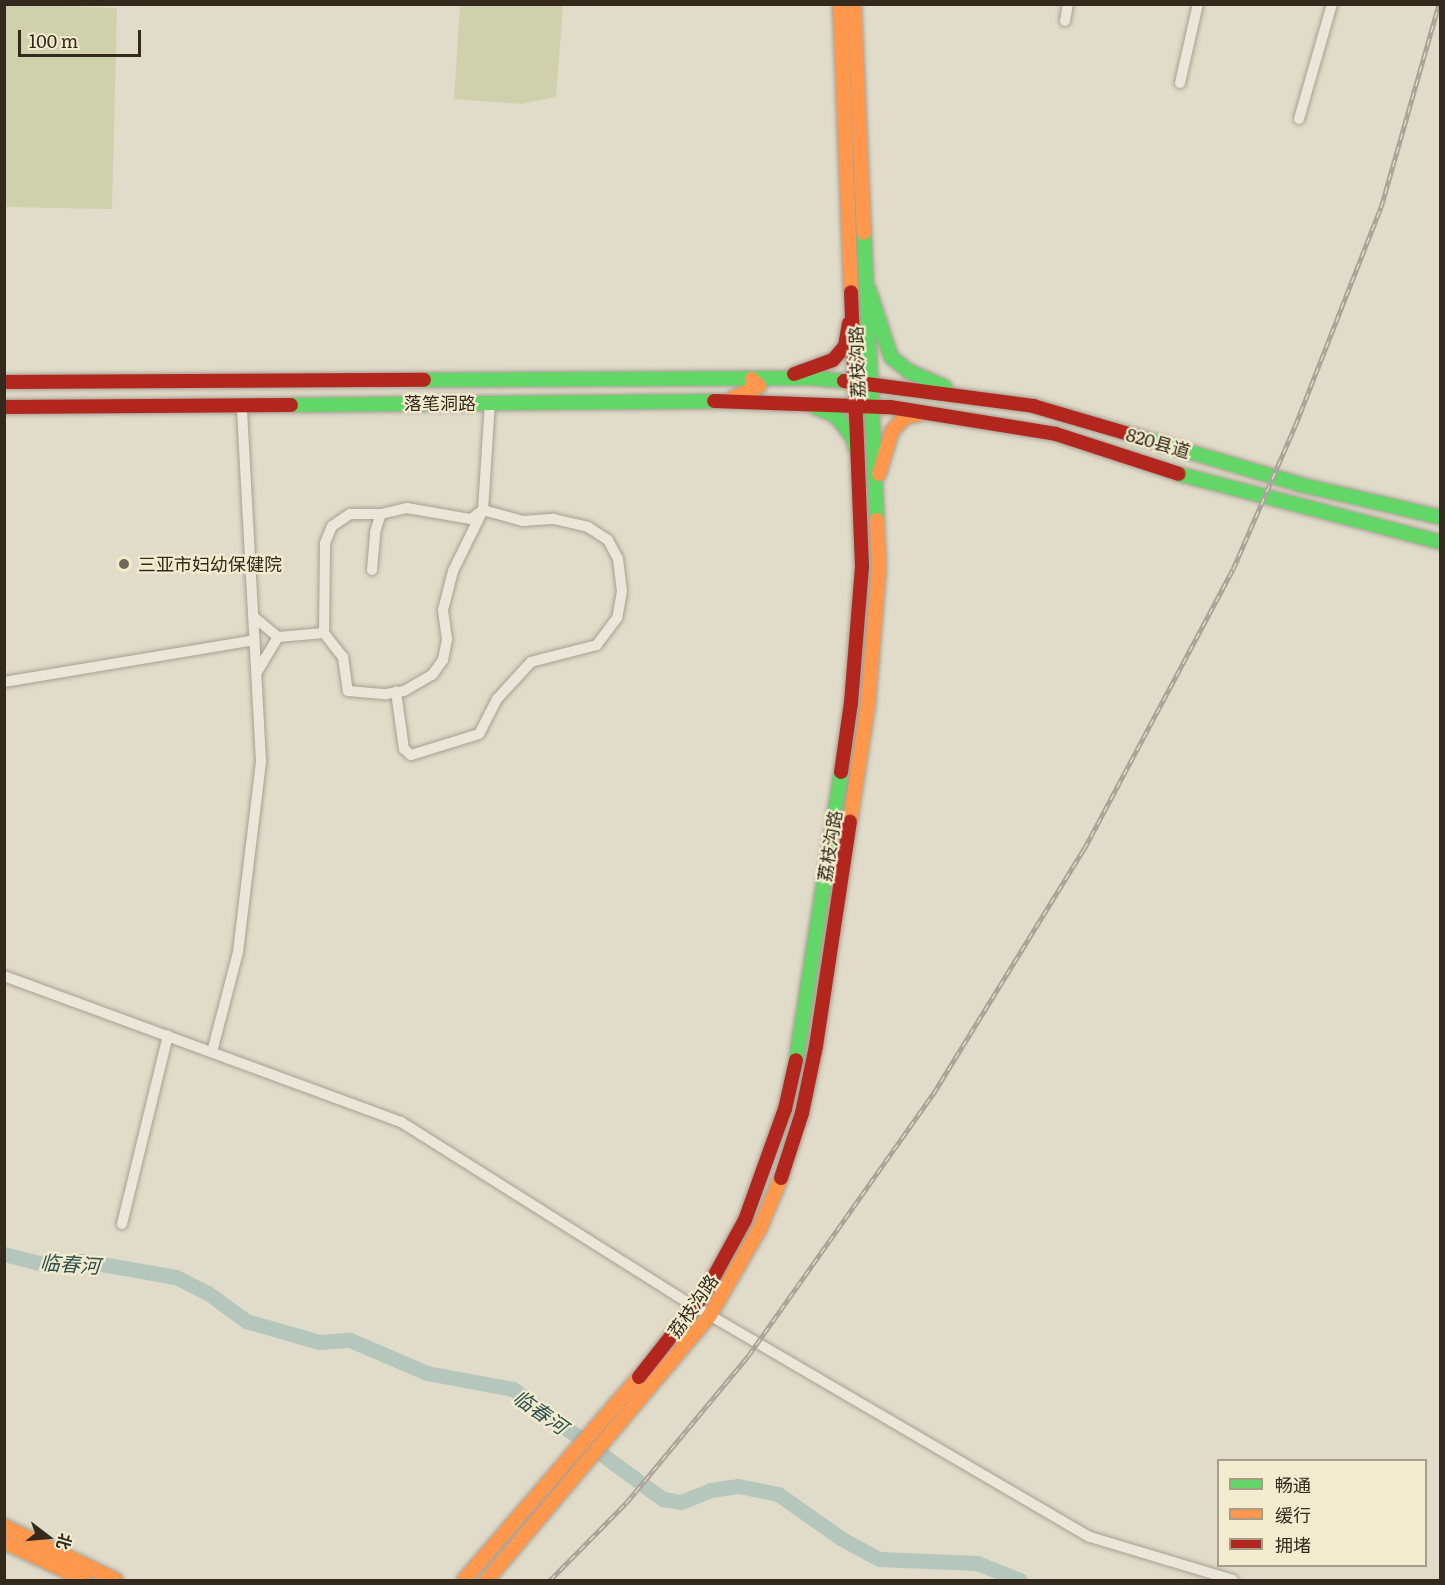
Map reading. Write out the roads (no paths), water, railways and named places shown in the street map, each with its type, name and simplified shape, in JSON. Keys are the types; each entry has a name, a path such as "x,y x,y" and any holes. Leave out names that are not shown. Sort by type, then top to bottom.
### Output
{"main road":[{"name":"荔枝沟路","path":"464,1581 607,1416 695,1307 735,1242 768,1166 800,1042 858,633 862,567 858,383 840,4"},
{"name":"荔枝沟路","path":"487,1581 710,1315 760,1228 784,1171 816,1046 875,635 878,482 854,4"},
{"path":"869,290 891,357 908,371 961,394"},
{"path":"776,379 833,360 844,346 854,291"},
{"path":"717,402 757,389 759,382 752,379"},
{"name":"落笔洞路","path":"4,382 776,379 874,384"},
{"name":"820县道","path":"874,384 961,394 1033,406 1302,485 1440,517"},
{"path":"790,402 815,406 836,416 852,438 860,463"},
{"name":"落笔洞路","path":"4,406 790,402 874,406"},
{"name":"820县道","path":"874,406 928,412 1056,434 1211,485 1440,542"},
{"path":"878,482 882,454 892,431 905,417 928,412"},
{"path":"4,1526 116,1581"},
{"path":"4,1542 85,1581"}],"street":[{"path":"1065,21 1068,4"},
{"path":"1180,83 1198,4"},
{"path":"1299,119 1332,4"},
{"path":"483,510 471,519 407,508 381,514 350,514 332,526 325,543 324,633 343,657 348,691 396,692 432,675 443,660 447,639 443,610 453,571 483,510 490,403"},
{"path":"212,1052 238,952 261,761 242,405"},
{"path":"396,692 404,749 411,755 479,734 497,699 531,662 597,645 616,618 622,591 618,559 608,540 588,528 554,519 522,521 483,510"},
{"path":"372,570 375,532 381,514"},
{"path":"254,617 278,637 324,633"},
{"path":"257,673 278,637"},
{"path":"4,682 255,640"},
{"path":"4,976 401,1122 553,1221 695,1307 1090,1537 1233,1581"},
{"path":"122,1224 168,1036"}],"waterway":[{"name":"临春河","path":"4,1254 43,1264 84,1261 176,1277 208,1293 246,1321 319,1342 350,1340 427,1373 513,1389 663,1499 681,1502 710,1490 738,1486 778,1494 842,1539 879,1559 977,1563 1020,1580"}],"railway":[{"path":"550,1580 626,1503 748,1356 933,1094 1084,849 1233,569 1295,426 1381,207 1439,4"}],"place":[{"name":"三亚市妇幼保健院","path":"124,564"}]}
